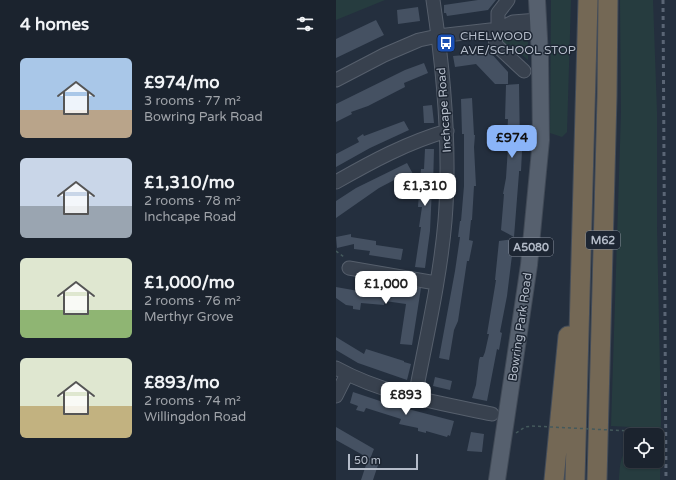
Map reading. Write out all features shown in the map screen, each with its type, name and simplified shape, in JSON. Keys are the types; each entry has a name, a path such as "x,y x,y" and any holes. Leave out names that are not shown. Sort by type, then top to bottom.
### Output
{"highway":[{"name":"M62","path":"575,480 588,0"},
{"name":"M62","path":"597,480 608,0"},
{"path":"554,480 584,162"}],"main road":[{"name":"Bowring Park Road","path":"497,480 529,265 541,140 538,0"}],"street":[{"name":"Inchcape Road","path":"415,397 436,283 445,222 447,180 447,132 433,0"},
{"path":"508,0 498,13 496,45 524,72"},
{"path":"336,80 384,55 419,40 438,36 497,29 514,32 539,25"},
{"path":"336,182 391,153 430,136 447,132"},
{"path":"349,268 436,283"},
{"path":"336,396 342,371 378,387 415,397 492,414"}],"path":[{"path":"532,426 624,431"}],"green space":[{"path":"336,0 385,0 336,20"},
{"path":"551,0 571,0 567,132 562,137 550,133"},
{"path":"620,0 653,0 657,112 657,227 661,428 611,426 621,113"},
{"path":"523,37 528,42 528,60 509,44 506,46 499,40"},
{"path":"624,454 624,468 660,468 660,480 619,480 621,460"}],"building":[{"path":"478,0 496,0 488,10 447,16 446,13 444,13 444,5"},
{"path":"418,7 420,21 398,24 397,10"},
{"path":"376,20 384,35 336,58 336,39"},
{"path":"489,51 508,72 508,84 495,84 476,64 455,67 453,56 477,54"},
{"path":"424,63 428,73 404,83 405,87 368,106 351,112 352,114 336,122 336,104 405,70"},
{"path":"519,84 520,151 522,151 514,237 501,230 508,147 505,147 508,119 505,119 506,85"},
{"path":"472,98 475,135 474,147 476,186 474,186 469,240 473,241 469,261 467,261 458,321 454,330 449,360 439,358 460,237 458,237 464,186 464,134 462,134 461,99"},
{"path":"432,105 434,123 424,123 423,106"},
{"path":"404,121 409,130 370,148 336,167 336,154 359,142 357,138 363,134 364,136"},
{"path":"425,149 434,149 430,231 425,268 415,267 421,227 419,227 422,207 418,207 421,169 424,169"},
{"path":"407,163 413,174 401,180 400,177 379,188 336,218 336,201 356,188"},
{"path":"351,234 351,237 376,241 376,245 403,249 401,260 369,255 370,251 354,249 354,244 337,248 336,237"},
{"path":"514,239 507,296 500,332 502,333 499,350 497,349 487,401 472,398 476,385 479,360 480,357 483,357 485,352 489,334 487,334 496,280 499,241"},
{"path":"336,287 364,292 365,287 409,293 410,287 421,288 412,345 400,344 406,304 385,301 384,305 361,303 360,310 353,309 353,306 346,305 336,298"},
{"path":"336,337 364,354 366,349 411,364 407,380 358,363 336,350"},
{"path":"435,377 452,381 450,390 433,386"},
{"path":"353,392 389,404 454,421 450,436 448,435 447,437 426,431 426,433 418,431 418,428 399,424 401,419 366,408 364,412 356,410 358,406 350,403"},
{"path":"336,427 374,449 370,459 336,440"},
{"path":"471,432 484,434 482,452 467,451"},
{"path":"368,459 379,462 373,480 361,480"}],"railway":[{"path":"663,0 666,480"}],"place":[{"name":"CHELWOOD AVE/SCHOOL STOP","path":"446,43"}]}
